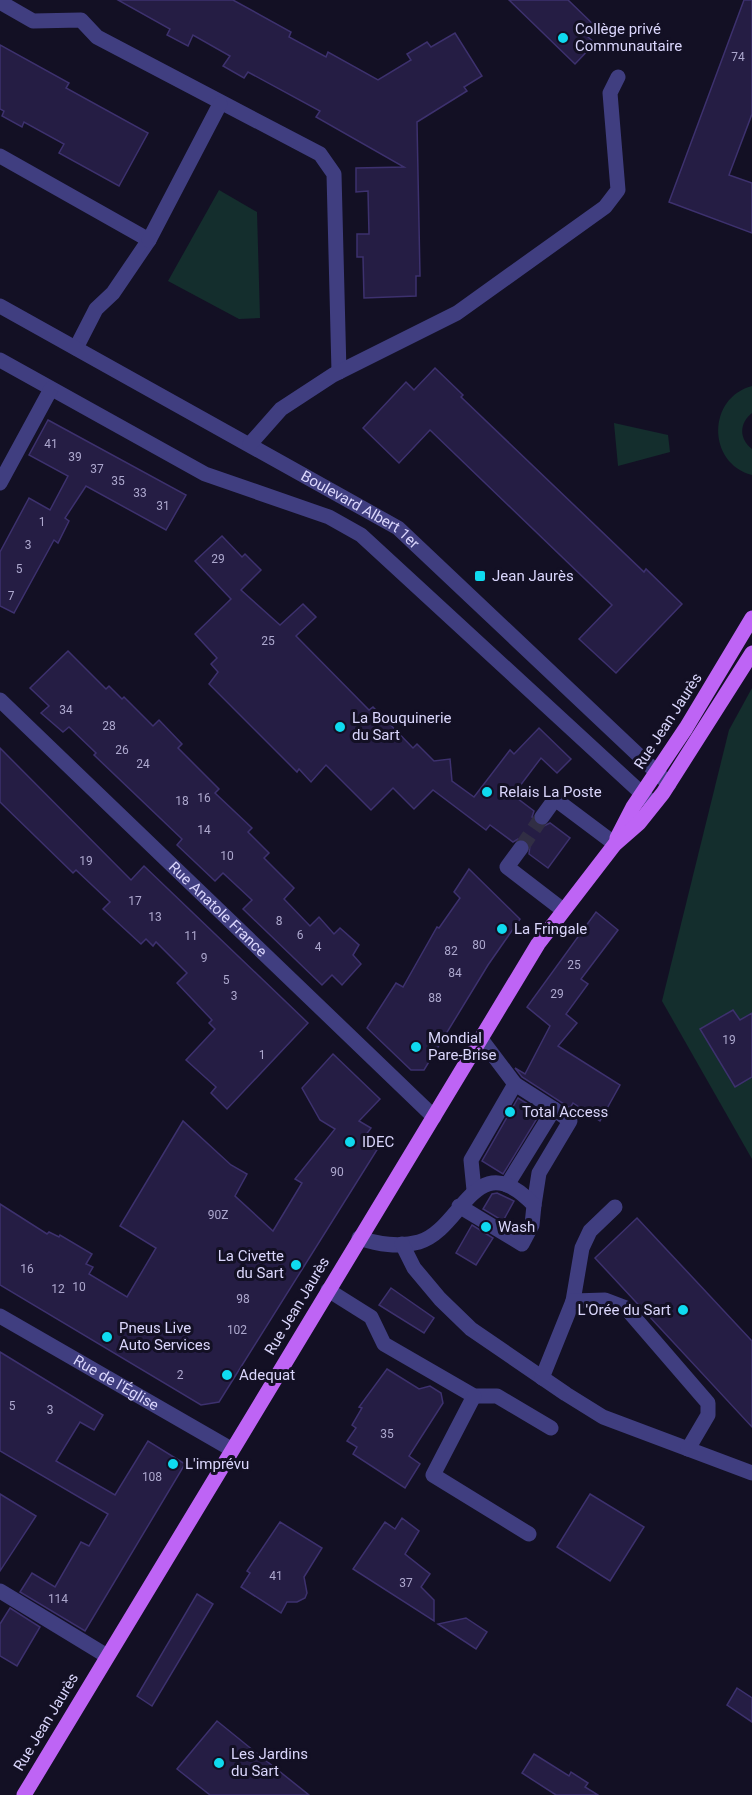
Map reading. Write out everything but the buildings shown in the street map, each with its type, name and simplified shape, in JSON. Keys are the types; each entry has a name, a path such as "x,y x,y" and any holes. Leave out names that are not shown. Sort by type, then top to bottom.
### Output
{"main road":[{"name":"Rue Jean Jaurès","path":"615,844 642,794 686,728 752,618"},
{"name":"Rue Jean Jaurès","path":"24,1795 538,944 615,844 654,805 752,653"}],"street":[{"path":"0,2 33,21 81,20 97,37 220,104 320,154 334,174 339,372"},
{"path":"250,444 281,409 339,372 457,313 605,207 618,190 610,93 618,78"},
{"path":"76,348 96,309 113,293 149,240 220,104"},
{"path":"0,156 149,240"},
{"name":"Boulevard Albert 1er","path":"0,306 398,528 669,784"},
{"name":"Boulevard Albert 1er","path":"0,360 205,474 329,517 361,535 654,805"},
{"path":"0,483 51,389"},
{"name":"Rue Anatole France","path":"0,700 434,1117"},
{"path":"542,818 555,799 615,844"},
{"path":"521,848 507,867 563,910"},
{"path":"459,1206 522,1244 532,1225 539,1173 570,1120 515,1084 481,1039"},
{"path":"474,1190 471,1160 515,1084"},
{"path":"507,1185 554,1109"},
{"path":"359,1238 384,1246 419,1242 437,1232 474,1190 499,1183 520,1190 534,1205"},
{"path":"542,1377 573,1301 582,1248 590,1231 615,1207"},
{"path":"402,1244 414,1268 440,1299 471,1329 603,1417 752,1473"},
{"path":"328,1290 371,1317 384,1344 474,1396 497,1396 551,1428"},
{"path":"573,1301 605,1300 626,1308 708,1403 708,1415 688,1449"},
{"name":"Rue de l'Église","path":"0,1316 231,1449"},
{"path":"474,1396 433,1476 529,1534"},
{"path":"0,1591 107,1656"}],"green space":[{"path":"219,190 257,212 260,318 239,319 168,281"},
{"path":"752,386 752,413 745,421 742,431 745,441 752,449 752,475 737,468 727,458 720,445 718,430 720,416 727,403 737,393"},
{"path":"614,423 668,435 670,452 618,466"},
{"path":"752,688 752,1159 662,1001 729,730"}],"tunnel":[{"path":"521,848 542,817"}],"place":[{"name":"Collège privé Communautaire","path":"563,38"},
{"name":"Jean Jaurès","path":"480,576"},
{"name":"La Bouquinerie du Sart","path":"340,727"},
{"name":"Relais La Poste","path":"487,792"},
{"name":"La Fringale","path":"502,929"},
{"name":"Mondial Pare-Brise","path":"416,1047"},
{"name":"Total Access","path":"510,1112"},
{"name":"IDEC","path":"350,1142"},
{"name":"Wash","path":"486,1227"},
{"name":"La Civette du Sart","path":"296,1265"},
{"name":"L'Orée du Sart","path":"683,1310"},
{"name":"Pneus Live Auto Services","path":"107,1337"},
{"name":"Adequat","path":"227,1375"},
{"name":"L'imprévu","path":"173,1464"},
{"name":"Les Jardins du Sart","path":"219,1763"}]}
